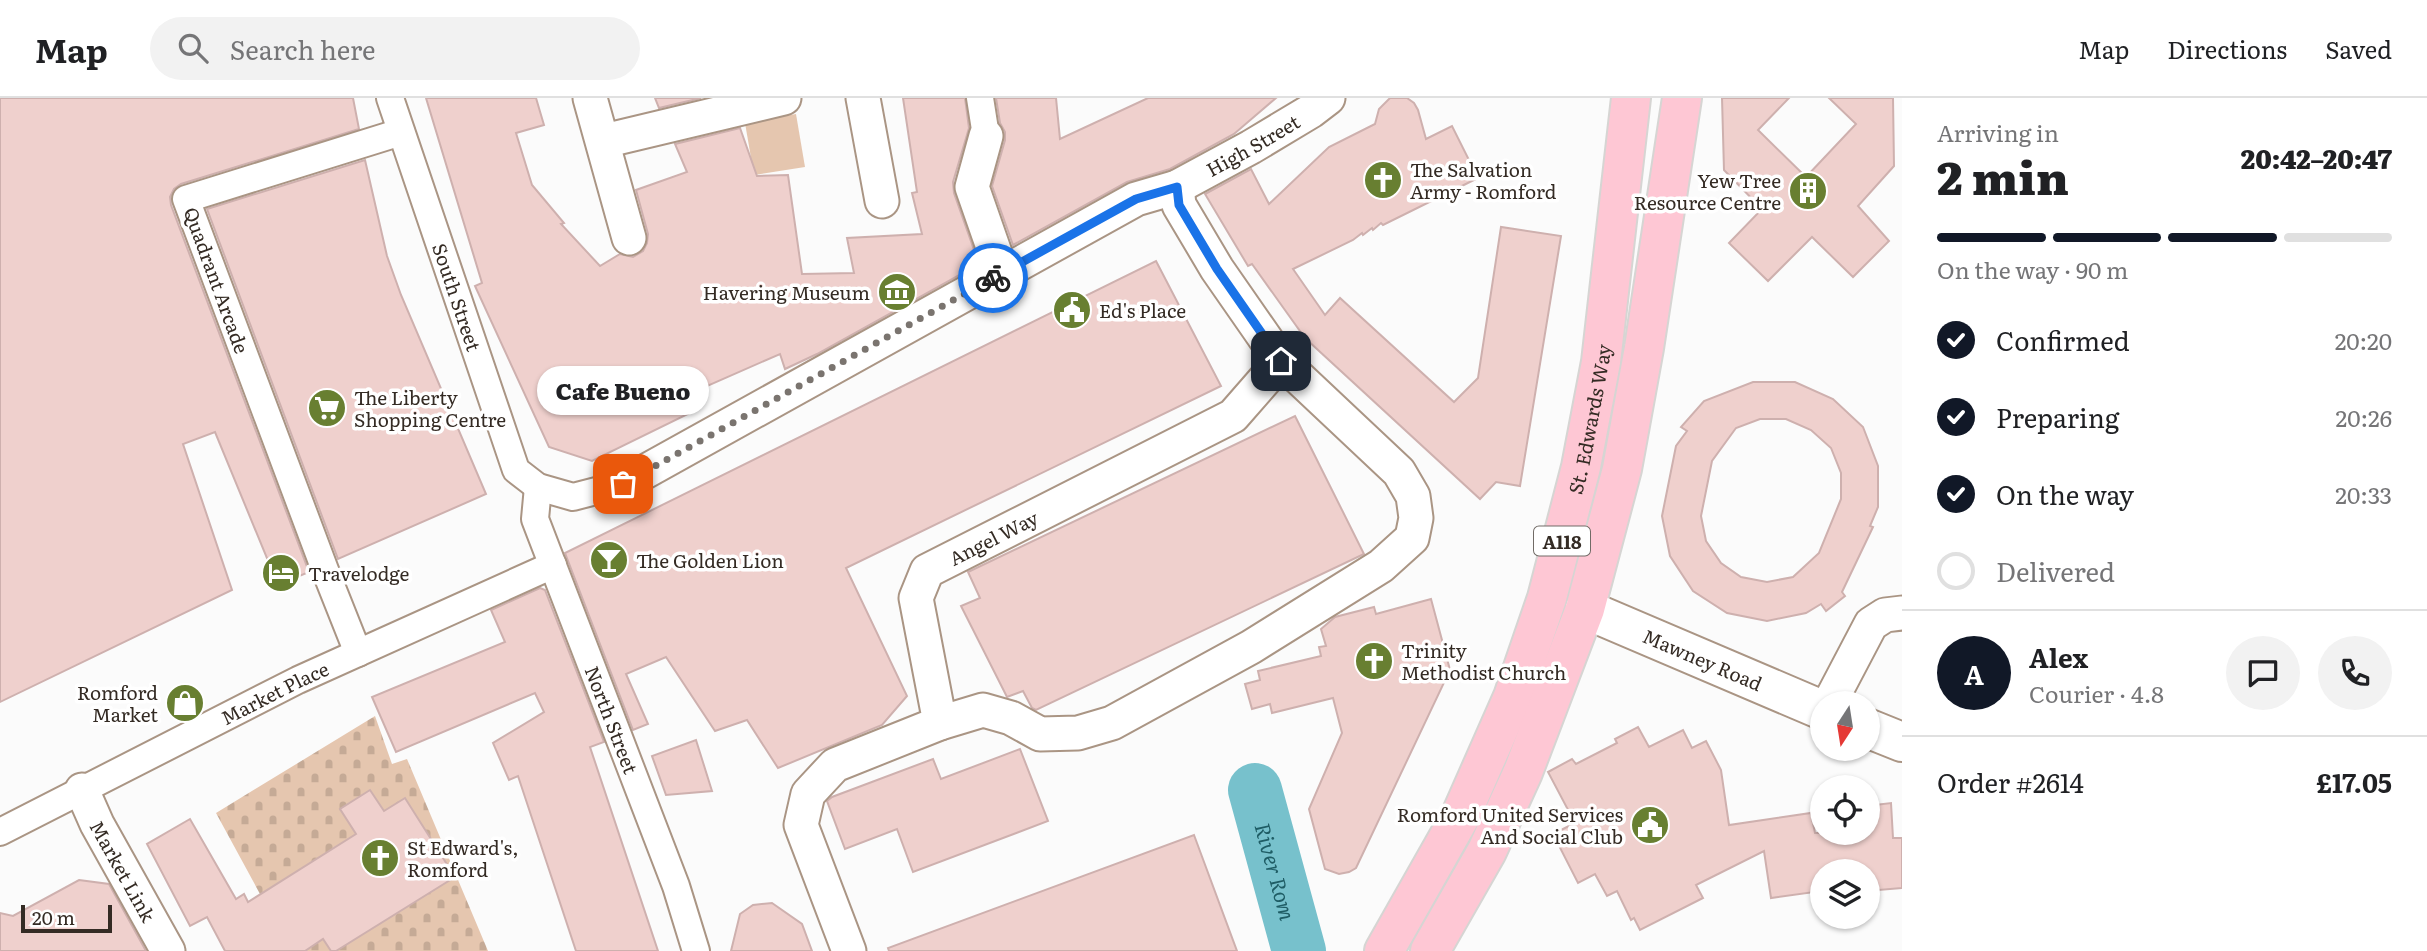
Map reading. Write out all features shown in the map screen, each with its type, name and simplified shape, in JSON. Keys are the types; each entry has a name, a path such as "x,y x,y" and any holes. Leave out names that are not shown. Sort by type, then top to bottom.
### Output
{"main road":[{"name":"St. Edwards Way","path":"1384,951 1460,817 1513,697 1547,598 1581,467 1601,362 1631,98"},
{"name":"A118","path":"1430,951 1487,851 1523,772 1585,609 1622,469 1644,348 1682,98"}],"street":[{"name":"South Street","path":"390,98 516,470 538,487"},
{"path":"590,98 629,239"},
{"path":"604,141 784,98"},
{"path":"863,98 882,201"},
{"path":"980,98 986,136 971,187 1002,273"},
{"name":"High Street","path":"538,487 573,497 623,484 1136,199 1177,187 1275,133 1328,98"},
{"name":"Quadrant Arcade","path":"358,653 186,199 401,132"},
{"path":"849,951 801,825 808,793 835,765 940,723 983,710 1012,718 1040,734 1077,733 1112,723 1251,647 1381,566 1412,538 1416,518 1413,496 1399,472 1281,361 1217,269 1179,205 1177,187"},
{"name":"Angel Way","path":"940,723 916,598 927,571 1233,416 1281,361"},
{"name":"North Street","path":"538,487 536,519 677,886 696,951"},
{"name":"Market Place","path":"0,832 298,680 553,565"},
{"name":"Mawney Road","path":"1585,609 1810,705"},
{"path":"1836,691 1871,624 1885,615 1902,613"},
{"path":"1880,734 1902,742"},
{"name":"Market Link","path":"82,790 97,824 168,951"}],"green space":[{"path":"796,114 805,167 754,175 745,123"},
{"path":"375,716 392,764 407,759 488,951 291,951 216,813"}],"building":[{"name":"The Liberty Shopping Centre","path":"0,98 353,98 359,129 181,184 174,189 170,197 309,572 278,585 215,432 183,444 232,590 0,702"},
{"path":"426,98 536,98 544,125 516,133 532,185 564,223 561,224 600,266 620,254 633,257 643,251 648,234 636,190 687,172 675,144 740,128 757,176 788,175 802,274 854,273 847,238 922,234 912,193 917,192 903,98 965,98 969,128 953,182 954,193 979,264 785,369 780,354 691,393 696,410 592,461 549,447 475,286 482,283"},
{"path":"655,98 701,98 659,108"},
{"path":"996,98 1056,98 1060,139 1148,98 1276,98 1234,134 1170,169 1127,182 1013,245 992,186 1005,140"},
{"path":"1390,98 1407,98 1414,103 1426,139 1452,126 1478,178 1383,225 1381,223 1373,230 1372,228 1293,269 1325,315 1340,298 1454,402 1478,378 1501,227 1561,236 1520,486 1496,482 1480,499 1305,338 1252,264 1248,266 1205,194 1251,169 1269,204 1329,147 1375,124 1379,109"},
{"name":"Yew Tree Resource Centre","path":"1722,98 1789,98 1758,130 1806,177 1856,124 1829,98 1893,98 1894,166 1858,206 1889,241 1853,277 1812,237 1768,281 1729,243 1762,209 1724,170"},
{"path":"365,160 387,256 401,295 486,494 338,559 207,209"},
{"path":"1156,261 1221,386 846,568 907,696 882,725 778,768 747,720 715,731 666,657 626,674 648,724 633,730 565,553"},
{"path":"1753,382 1795,382 1833,399 1863,427 1878,466 1878,507 1870,526 1873,527 1842,592 1845,596 1826,611 1821,604 1806,613 1767,621 1727,613 1693,591 1670,556 1662,516 1676,446 1687,431 1681,427 1704,401","holes":["1760,419 1786,419 1811,430 1831,448 1841,473 1841,499 1819,553 1793,577 1767,582 1741,577 1721,563 1706,541 1701,516 1712,461 1736,428"]},
{"path":"1295,416 1364,554 1036,710 1032,708 1023,691 1007,697 961,606 980,598 968,572"},
{"path":"540,588 545,590 604,742 590,747 658,951 576,951 518,776 509,780 493,743 544,712 535,693 396,752 372,697 505,642 491,610"},
{"path":"1431,599 1450,670 1356,868 1339,874 1325,869 1309,809 1342,733 1333,698 1272,713 1270,704 1252,709 1245,684 1260,680 1258,671 1321,656 1319,647 1326,646 1321,629 1335,617 1374,607 1376,614"},
{"name":"Romford United Services And Social Club","path":"1638,727 1649,747 1683,730 1692,748 1706,741 1721,770 1729,825 1810,813 1810,845 1880,845 1880,804 1891,803 1893,838 1902,838 1902,888 1880,890 1880,859 1810,859 1810,893 1771,898 1764,851 1696,885 1703,898 1640,930 1634,918 1631,920 1617,891 1607,896 1595,874 1578,883 1553,834 1575,823 1548,772 1572,759 1576,764 1617,743 1615,739"},
{"path":"696,740 712,791 666,795 652,756"},
{"path":"1020,749 1048,821 913,872 897,829 845,849 827,801 832,797 933,759 941,779"},
{"name":"St Edward's, Romford","path":"370,790 384,811 405,798 455,877 336,951 331,951 323,939 305,951 225,951 207,917 190,926 147,844 190,819 236,899 244,894 248,902 356,834 340,809"},
{"path":"1194,835 1237,951 889,951 888,948"},
{"path":"79,880 109,884 146,951 0,951 0,913 13,916"},
{"path":"772,903 802,924 812,951 731,951 740,914 753,905"}],"waterway":[{"name":"River Rom","path":"1255,790 1299,951"}],"way so far":[{"path":"623,484 993,278"}],"place":[{"name":"The Salvation Army - Romford","path":"1383,180"},
{"name":"Yew Tree Resource Centre","path":"1808,191"},
{"name":"Havering Museum","path":"897,292"},
{"name":"Ed's Place","path":"1072,310"},
{"name":"The Liberty Shopping Centre","path":"327,408"},
{"name":"Cafe Bueno","path":"623,484"},
{"name":"The Golden Lion","path":"609,560"},
{"name":"Travelodge","path":"281,573"},
{"name":"Trinity Methodist Church","path":"1374,661"},
{"name":"Romford Market","path":"185,703"},
{"name":"Romford United Services And Social Club","path":"1650,825"},
{"name":"St Edward's, Romford","path":"380,858"}],"route":[{"path":"993,278 1136,199 1177,187 1179,205 1217,269 1281,361"}]}
